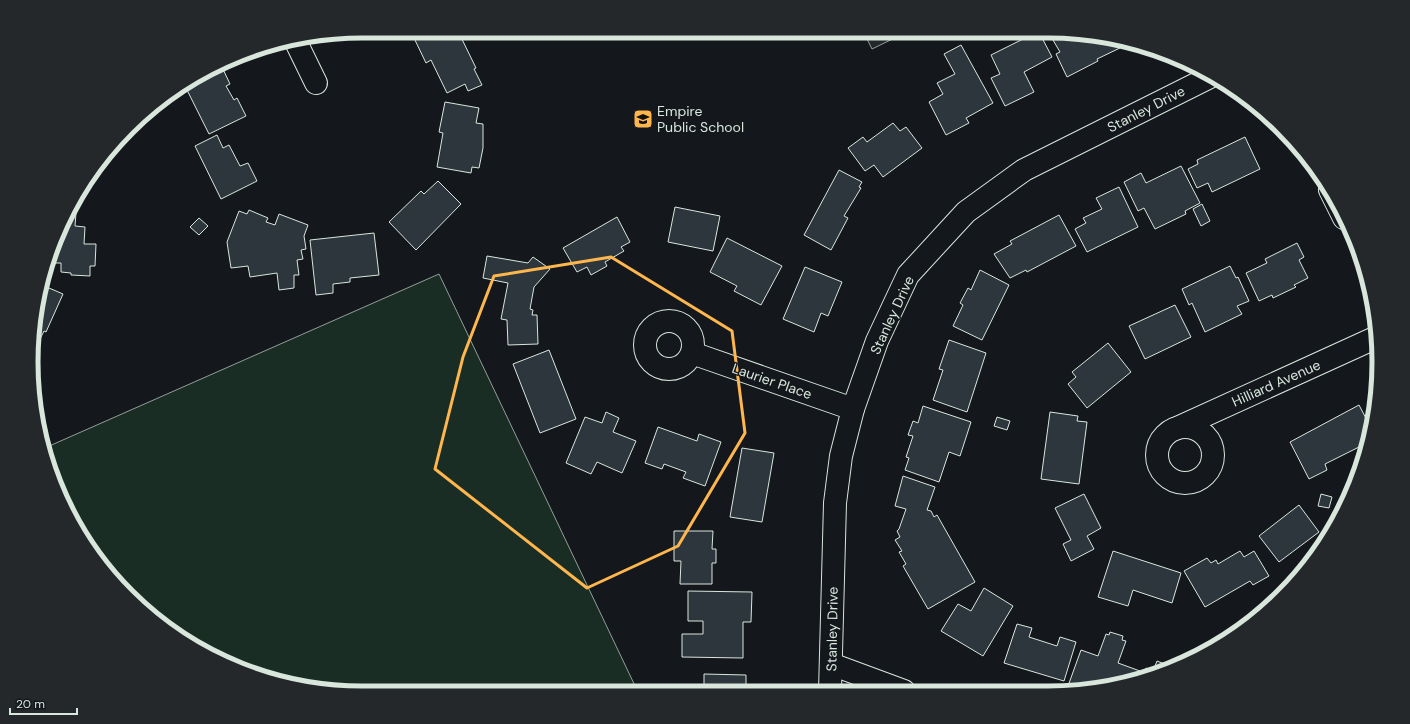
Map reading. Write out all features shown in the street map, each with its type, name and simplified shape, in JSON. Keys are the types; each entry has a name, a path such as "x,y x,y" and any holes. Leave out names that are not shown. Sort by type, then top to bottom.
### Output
{"street":[{"path":"297,44 316,82"},
{"name":"Stanley Drive","path":"830,686 835,503 841,456 853,409 877,340 908,275 966,212 1024,170 1206,79"},
{"name":"Hilliard Avenue","path":"1175,428 1371,340"},
{"name":"Laurier Place","path":"692,353 853,409"},
{"path":"831,664 890,686"}],"highlighted area":[{"path":"611,257 732,331 745,433 678,546 587,588 435,469 463,357 494,276"}],"green space":[{"path":"439,274 635,686 341,685 299,680 258,669 238,661 200,643 165,619 148,606 118,576 81,524 63,486 49,446"}],"shaded area":[{"path":"866,38 895,38 872,49"}],"building":[{"path":"414,38 461,38 476,68 474,69 482,85 468,91 465,84 447,93 431,60 426,63"},
{"path":"1025,38 1042,38 1052,57 1024,72 1034,92 1005,106 991,78 1000,74 991,55"},
{"path":"1056,38 1090,41 1122,47 1097,59 1098,61 1067,77 1056,54 1060,52 1053,40"},
{"path":"961,45 993,103 966,118 969,123 946,135 929,102 943,94 937,83 955,74 944,54"},
{"path":"223,69 230,84 226,86 234,100 237,98 246,116 209,134 187,90"},
{"path":"445,102 479,108 476,123 483,124 483,148 479,168 472,167 471,173 437,167 443,133 439,132"},
{"path":"893,123 900,131 906,127 922,148 883,177 874,165 865,171 848,148 863,137 867,142"},
{"path":"217,135 223,148 229,145 240,166 248,163 257,181 221,199 195,146"},
{"path":"1245,137 1260,169 1212,192 1208,183 1197,188 1188,169 1198,164 1197,160"},
{"path":"1181,166 1200,203 1185,211 1186,214 1155,229 1144,208 1138,211 1124,182 1141,173 1146,183"},
{"path":"839,170 862,182 859,187 861,188 844,216 848,218 831,250 804,235"},
{"path":"438,181 461,204 416,250 389,222 421,191 424,194"},
{"path":"1119,187 1138,227 1087,252 1075,229 1086,223 1083,218 1102,209 1096,198"},
{"path":"1202,204 1210,221 1201,226 1193,209"},
{"path":"675,207 720,216 713,251 668,242"},
{"path":"76,209 75,226 85,227 84,244 96,244 95,266 90,266 90,276 71,275 71,273 61,272 61,263 54,263"},
{"path":"249,210 268,218 266,222 275,225 279,214 308,225 304,236 306,249 301,250 303,259 297,260 299,275 294,275 294,288 279,290 277,273 250,277 248,266 231,268 227,242 239,211 247,214"},
{"path":"1059,215 1076,246 1027,272 1026,270 1010,278 994,254 1012,244 1010,241"},
{"path":"617,217 630,242 621,247 624,251 605,262 607,266 591,275 587,267 577,272 563,248"},
{"path":"199,218 208,226 199,235 190,227"},
{"path":"374,233 379,275 350,278 350,282 333,284 333,293 316,295 310,240"},
{"path":"727,238 782,266 761,305 734,291 737,286 710,272"},
{"path":"1297,243 1304,257 1299,260 1308,278 1294,285 1296,287 1273,298 1272,295 1259,301 1246,273 1267,263 1265,259"},
{"path":"487,256 528,263 533,257 550,269 534,287 530,309 533,310 532,315 537,315 538,344 508,345 507,320 501,319 508,283 483,278"},
{"path":"1230,266 1236,278 1238,277 1249,301 1237,306 1242,314 1205,332 1192,303 1189,305 1182,289"},
{"path":"805,267 842,282 828,316 821,313 814,332 783,319"},
{"path":"980,270 1009,285 982,340 953,326 963,305 960,303 968,288 971,290"},
{"path":"47,287 63,294 46,332 44,331 39,341"},
{"path":"1175,305 1191,337 1145,359 1129,326"},
{"path":"949,340 986,353 967,412 933,400 943,370 939,369"},
{"path":"1108,343 1131,372 1087,408 1068,384 1076,377 1072,372"},
{"path":"549,350 576,419 540,433 513,364"},
{"path":"1359,405 1367,420 1361,446 1325,464 1327,470 1309,479 1290,442"},
{"path":"923,406 971,422 960,456 949,452 939,482 905,470 909,458 906,457 913,436 908,435 913,421 918,423"},
{"path":"606,412 619,418 613,432 636,441 622,473 597,462 591,474 566,463 585,417 602,423"},
{"path":"1050,412 1078,416 1077,421 1087,422 1079,484 1041,479"},
{"path":"997,417 1010,421 1007,430 994,426"},
{"path":"658,427 697,441 699,434 721,442 705,486 683,478 686,472 664,464 662,469 645,463"},
{"path":"742,448 774,453 762,522 730,517"},
{"path":"903,476 935,487 927,510 931,511 934,517 937,515 975,582 928,609 903,566 906,564 899,552 902,551 895,540 900,537 897,531 906,509 895,506"},
{"path":"1084,494 1101,528 1087,536 1094,549 1071,561 1063,544 1071,540 1055,508"},
{"path":"1321,494 1332,497 1329,508 1318,506"},
{"path":"1299,505 1319,532 1279,562 1259,536"},
{"path":"674,531 713,531 712,549 716,549 716,563 712,563 712,584 680,584 681,561 674,561"},
{"path":"1113,551 1181,573 1172,603 1133,590 1128,606 1098,597"},
{"path":"1240,551 1244,557 1254,551 1269,576 1253,585 1250,581 1205,607 1184,571 1207,558 1211,563 1216,560 1218,564"},
{"path":"984,588 1013,606 983,656 941,631 958,604 971,611"},
{"path":"688,591 752,592 751,622 743,622 743,658 682,657 682,634 703,634 703,621 688,621"},
{"path":"1017,624 1032,628 1029,637 1057,646 1060,637 1076,642 1064,681 1004,663"},
{"path":"1110,632 1123,636 1122,640 1126,641 1118,663 1140,671 1139,673 1111,680 1068,685 1081,650 1098,656 1106,634 1109,635"},
{"path":"1157,661 1165,664 1154,668"},
{"path":"704,674 746,675 746,686 704,686"}],"place":[{"name":"Empire Public School","path":"643,119"}]}
